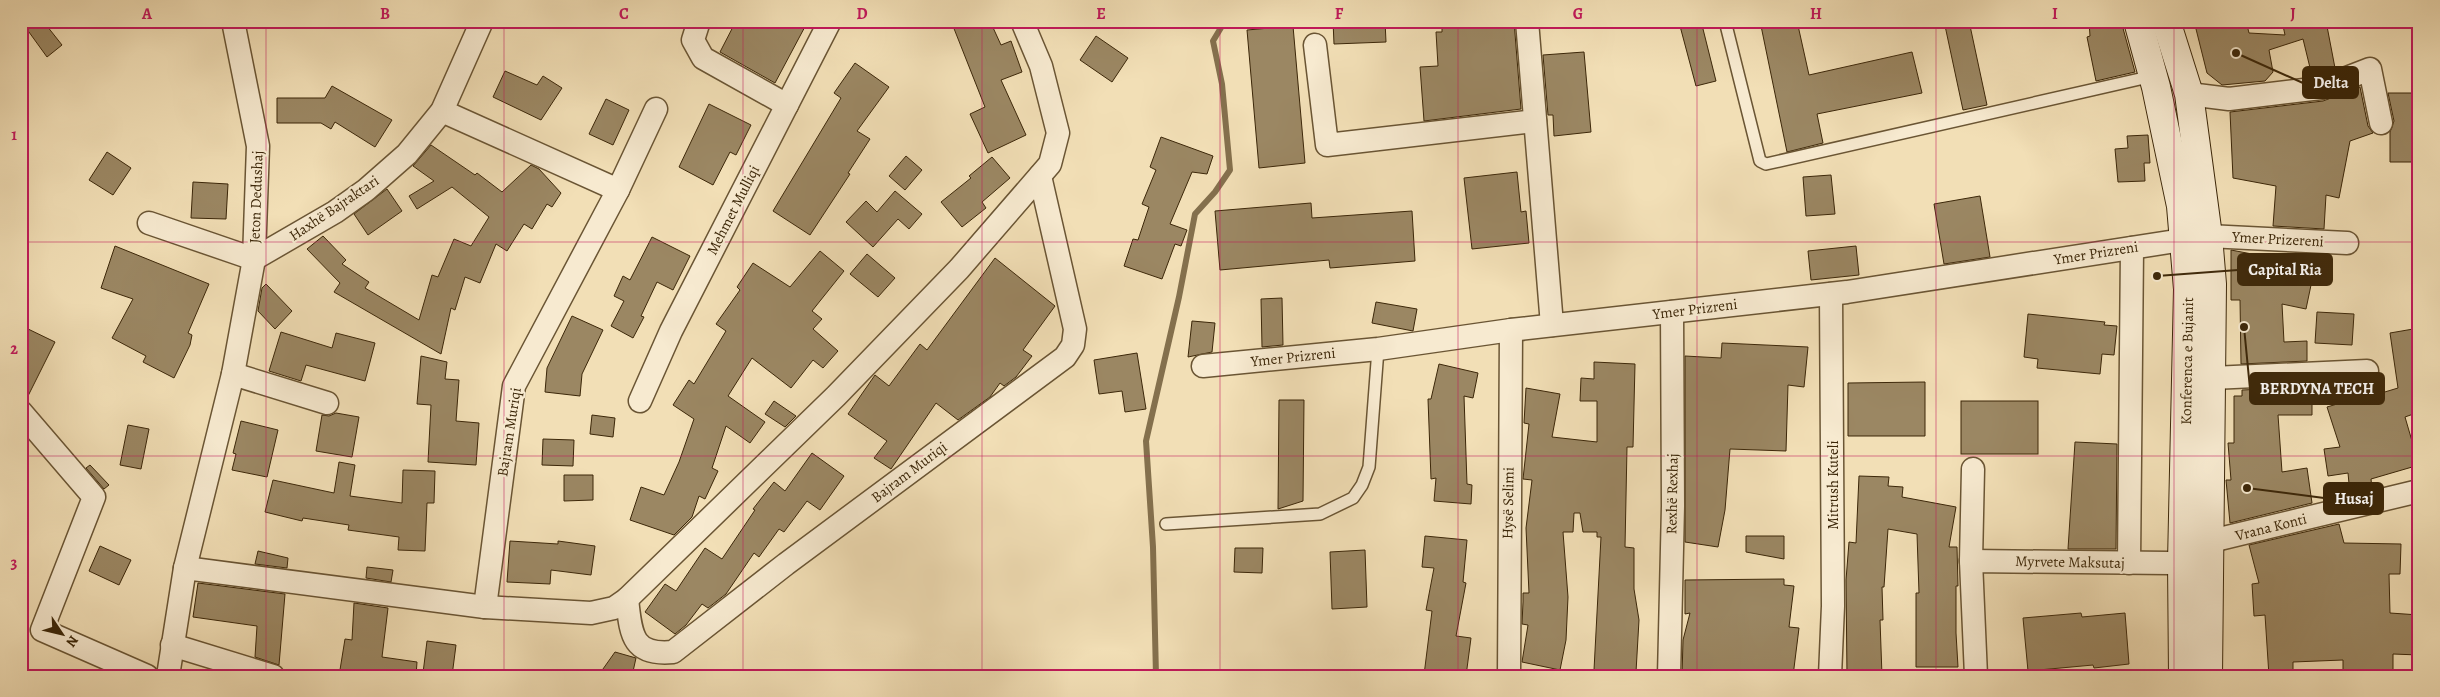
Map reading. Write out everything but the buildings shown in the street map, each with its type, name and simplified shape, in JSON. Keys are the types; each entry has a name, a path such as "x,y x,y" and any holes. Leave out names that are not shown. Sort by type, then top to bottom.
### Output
{"main road":[{"name":"Konferenca e Bujanit","path":"2138,21 2153,76 2181,206 2196,238 2212,284 2211,551 2208,676"},
{"name":"Konferenca e Bujanit","path":"2166,21 2189,94 2196,238 2188,289 2176,563 2183,676"}],"street":[{"name":"Jeton Dedushaj","path":"168,676 185,568 233,374 254,259 258,146 233,21"},
{"name":"Haxhë Bajraktari","path":"254,259 335,212 366,190 406,154 442,111 482,21"},
{"path":"699,21 693,40 703,58 787,105"},
{"name":"Mehmet Mulliqi","path":"640,401 671,330 830,21"},
{"path":"185,568 485,607 591,613 614,608 627,599 863,368 958,270 1050,164 1058,133 1041,66 1022,21"},
{"path":"1527,21 1552,326"},
{"path":"1316,45 1327,145 1535,121"},
{"path":"2189,94 2228,99 2321,88 2370,69 2381,123"},
{"name":"Bajram Muriqi","path":"485,607 514,386 618,190 656,109"},
{"path":"442,111 618,190"},
{"name":"Bajram Muriqi","path":"627,599 630,628 638,645 654,654 672,652 786,564 1065,357 1073,345 1075,328 1040,176"},
{"path":"149,223 254,259"},
{"name":"Ymer Prizereni","path":"2196,238 2347,243"},
{"name":"Ymer Prizreni","path":"1203,366 1378,348 1511,330 1831,294 2196,238"},
{"path":"2129,562 2132,248"},
{"name":"Mitrush Kuteli","path":"1830,676 1833,606 1831,294"},
{"name":"Rexhë Rexhaj","path":"1669,676 1673,506 1672,312"},
{"name":"Hysë Selimi","path":"1509,676 1511,330"},
{"name":"Konferenca e Bujanit","path":"2212,378 2367,371"},
{"path":"233,374 327,403"},
{"path":"21,412 94,497 42,630 147,676"},
{"path":"1973,469 1971,561 1976,676"},
{"name":"Vrana Konti","path":"2176,563 2211,551 2419,491"},
{"name":"Myrvete Maksutaj","path":"1971,561 2176,563"},
{"path":"172,645 273,676"}],"lane":[{"path":"1725,21 1760,161 1766,164 2153,76"},
{"path":"1166,524 1320,514 1353,498 1362,485 1369,467 1378,348"}],"waterway":[{"path":"1156,676 1153,547 1146,441 1179,297 1195,214 1215,192 1230,170 1222,84 1213,41 1225,21"}],"place":[{"name":"Delta","path":"2236,53"},
{"name":"Capital Ria","path":"2157,276"},
{"name":"BERDYNA TECH","path":"2244,327"},
{"name":"Husaj","path":"2247,488"}]}
